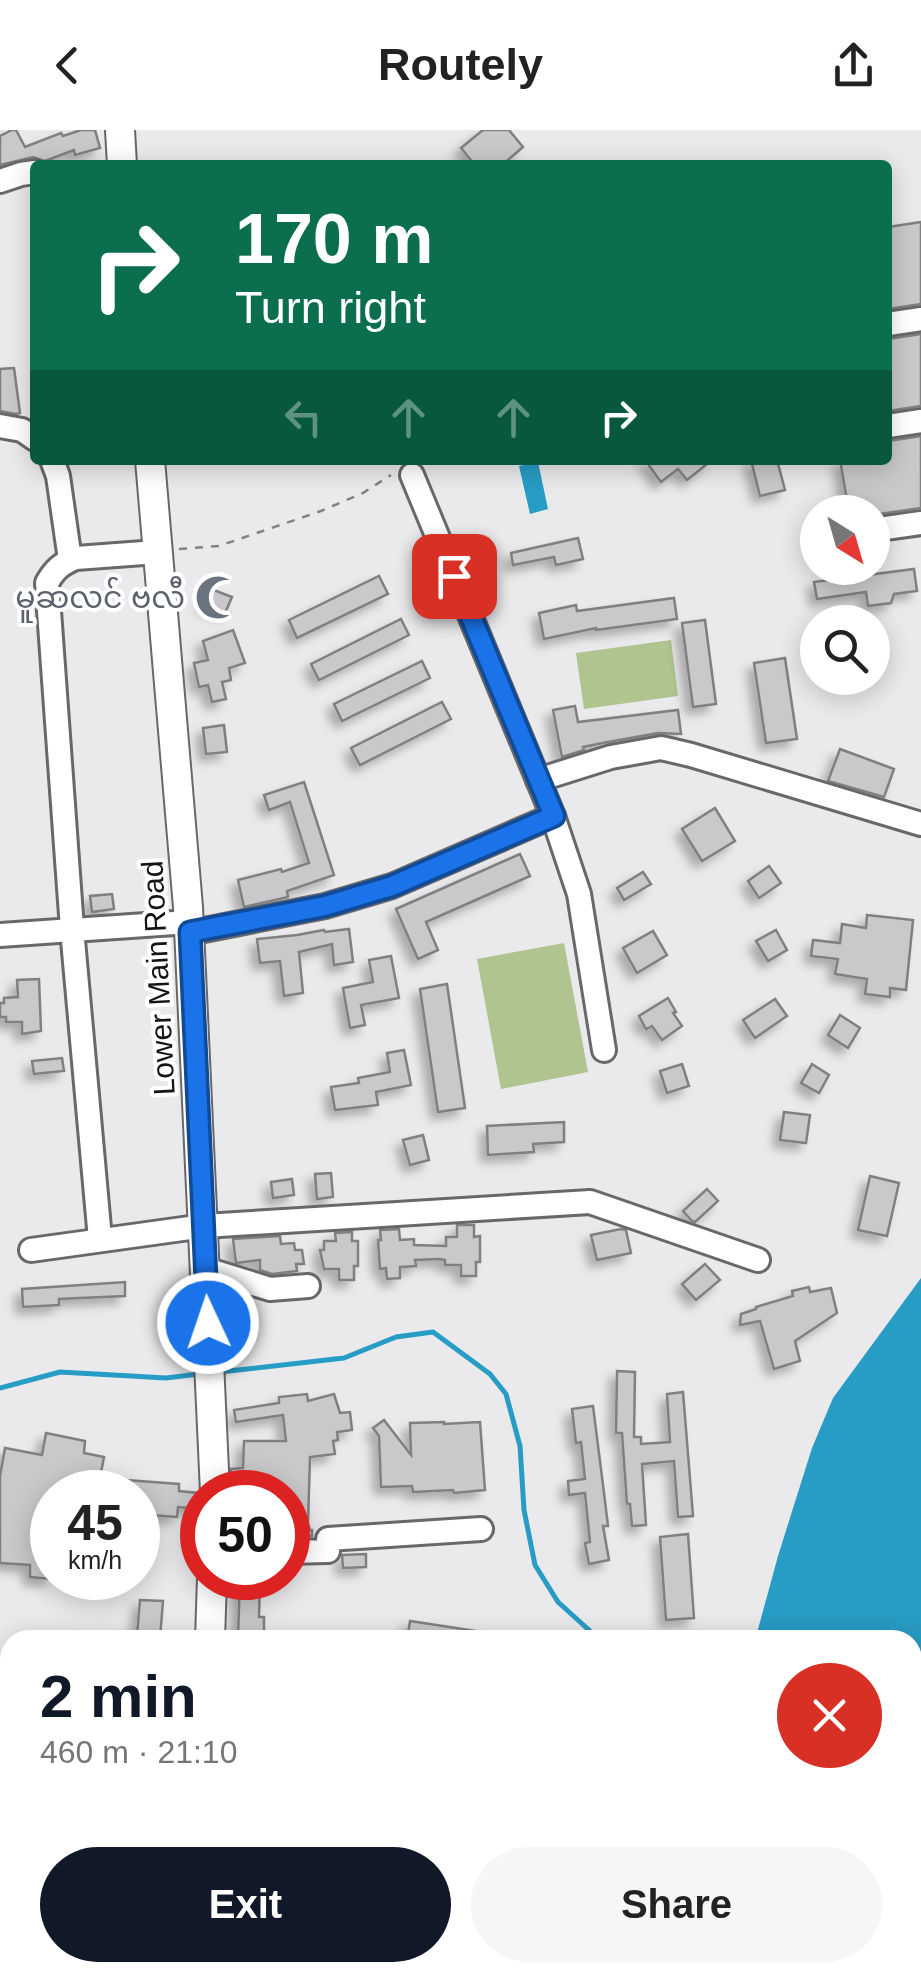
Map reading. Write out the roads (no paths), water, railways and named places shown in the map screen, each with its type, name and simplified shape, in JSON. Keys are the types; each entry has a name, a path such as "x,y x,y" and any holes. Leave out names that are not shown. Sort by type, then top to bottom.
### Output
{"main road":[{"path":"120,130 122,160"},
{"name":"Lower Main Road","path":"150,465 189,927 215,1470"},
{"path":"210,1630 211,1600"}],"lane":[{"path":"0,181 30,173"},
{"path":"892,323 921,319"},
{"path":"892,425 921,421"},
{"path":"0,426 22,430 30,436"},
{"path":"54,465 70,560"},
{"path":"412,475 554,816 579,894 604,1050"},
{"path":"890,527 921,523"},
{"path":"100,1239 46,583 52,573 76,558 157,552"},
{"path":"538,780 611,757 660,748 921,824"},
{"path":"0,936 189,927 325,906 392,886 554,816"},
{"path":"31,1250 204,1226 590,1202 758,1260"},
{"path":"206,1268 270,1289 308,1286"},
{"path":"310,1551 328,1551 328,1539 480,1529"}],"water":[{"path":"539,465 548,509 530,514 519,466"},
{"path":"921,1278 921,1630 758,1630 812,1448 833,1398"}],"waterway":[{"path":"220,1372 344,1358 396,1337 433,1332 490,1374 506,1394 520,1446 524,1510 535,1565 558,1602 589,1630"},
{"path":"0,1388 60,1372 166,1378 199,1374"}],"place":[{"name":"မူဆလင် ဗလီ","path":"218,597"}]}
